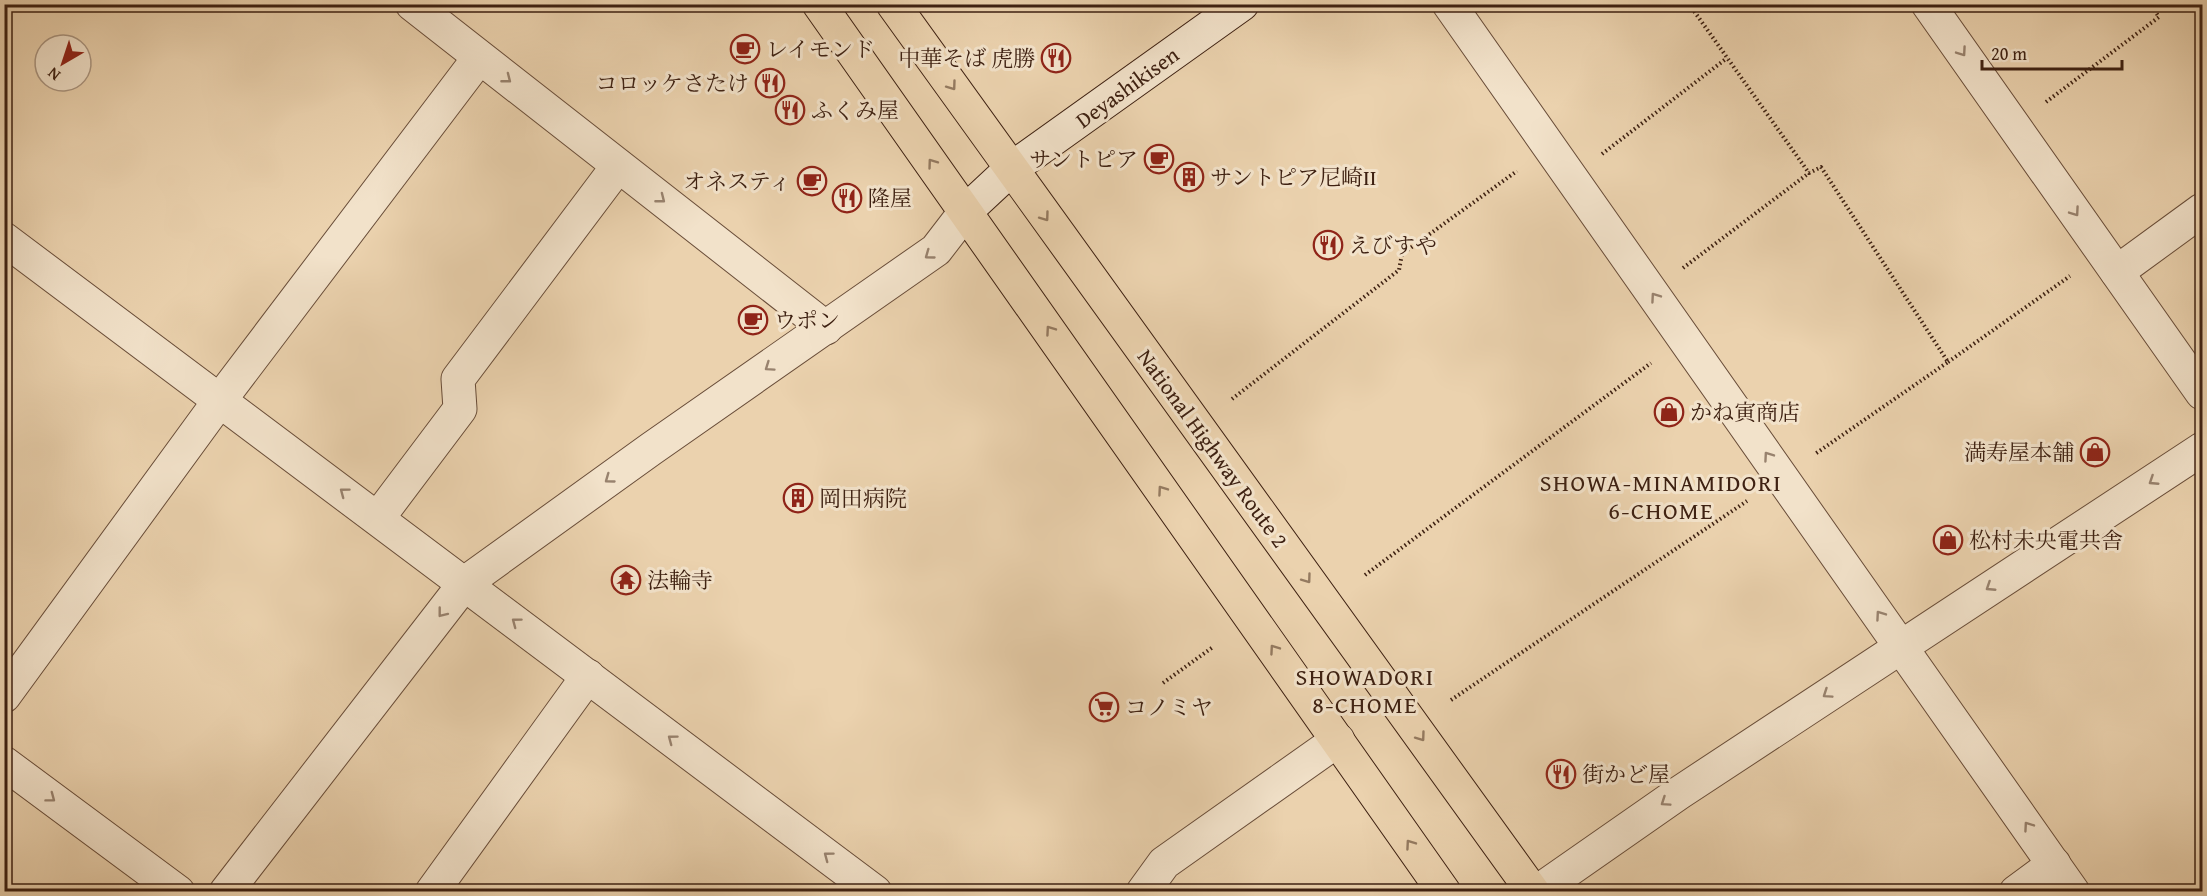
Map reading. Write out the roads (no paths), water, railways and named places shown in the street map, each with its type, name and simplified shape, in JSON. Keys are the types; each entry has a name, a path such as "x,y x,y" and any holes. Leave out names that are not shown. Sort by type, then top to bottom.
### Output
{"highway":[{"path":"819,4 1444,891"},
{"name":"National Highway Route 2","path":"893,4 1535,891"}],"street":[{"path":"411,4 826,328"},
{"name":"Deyashikisen","path":"226,891 465,583 936,250 966,211 1011,169 1242,4"},
{"path":"1449,4 2073,891"},
{"path":"1928,4 2202,393"},
{"path":"4,696 220,399 479,58"},
{"path":"378,518 460,409 458,379 618,166"},
{"path":"2110,262 2202,210"},
{"path":"4,238 875,891"},
{"path":"1535,891 1901,645 2202,449"},
{"path":"432,891 588,676"},
{"path":"1143,891 1164,863 1338,740"},
{"path":"4,763 178,891"},
{"path":"2016,891 2054,864"}],"place":[{"name":"レイモンド","path":"745,49"},
{"name":"中華そば 虎勝","path":"1056,58"},
{"name":"コロッケさたけ","path":"770,83"},
{"name":"ふくみ屋","path":"790,110"},
{"name":"サントピア","path":"1159,159"},
{"name":"サントピア尼崎Ⅱ","path":"1189,177"},
{"name":"オネスティ","path":"812,181"},
{"name":"隆屋","path":"847,198"},
{"name":"えびすや","path":"1328,245"},
{"name":"ウポン","path":"753,320"},
{"name":"かね寅商店","path":"1669,412"},
{"name":"満寿屋本舗","path":"2095,452"},
{"name":"岡田病院","path":"798,498"},
{"name":"松村未央電共舎","path":"1948,540"},
{"name":"法輪寺","path":"626,580"},
{"name":"コノミヤ","path":"1104,707"},
{"name":"街かど屋","path":"1561,774"}],"district":[{"name":"SHOWA-MINAMIDORI 6-CHOME","path":"1661,497"},
{"name":"SHOWADORI 8-CHOME","path":"1365,691"}]}
